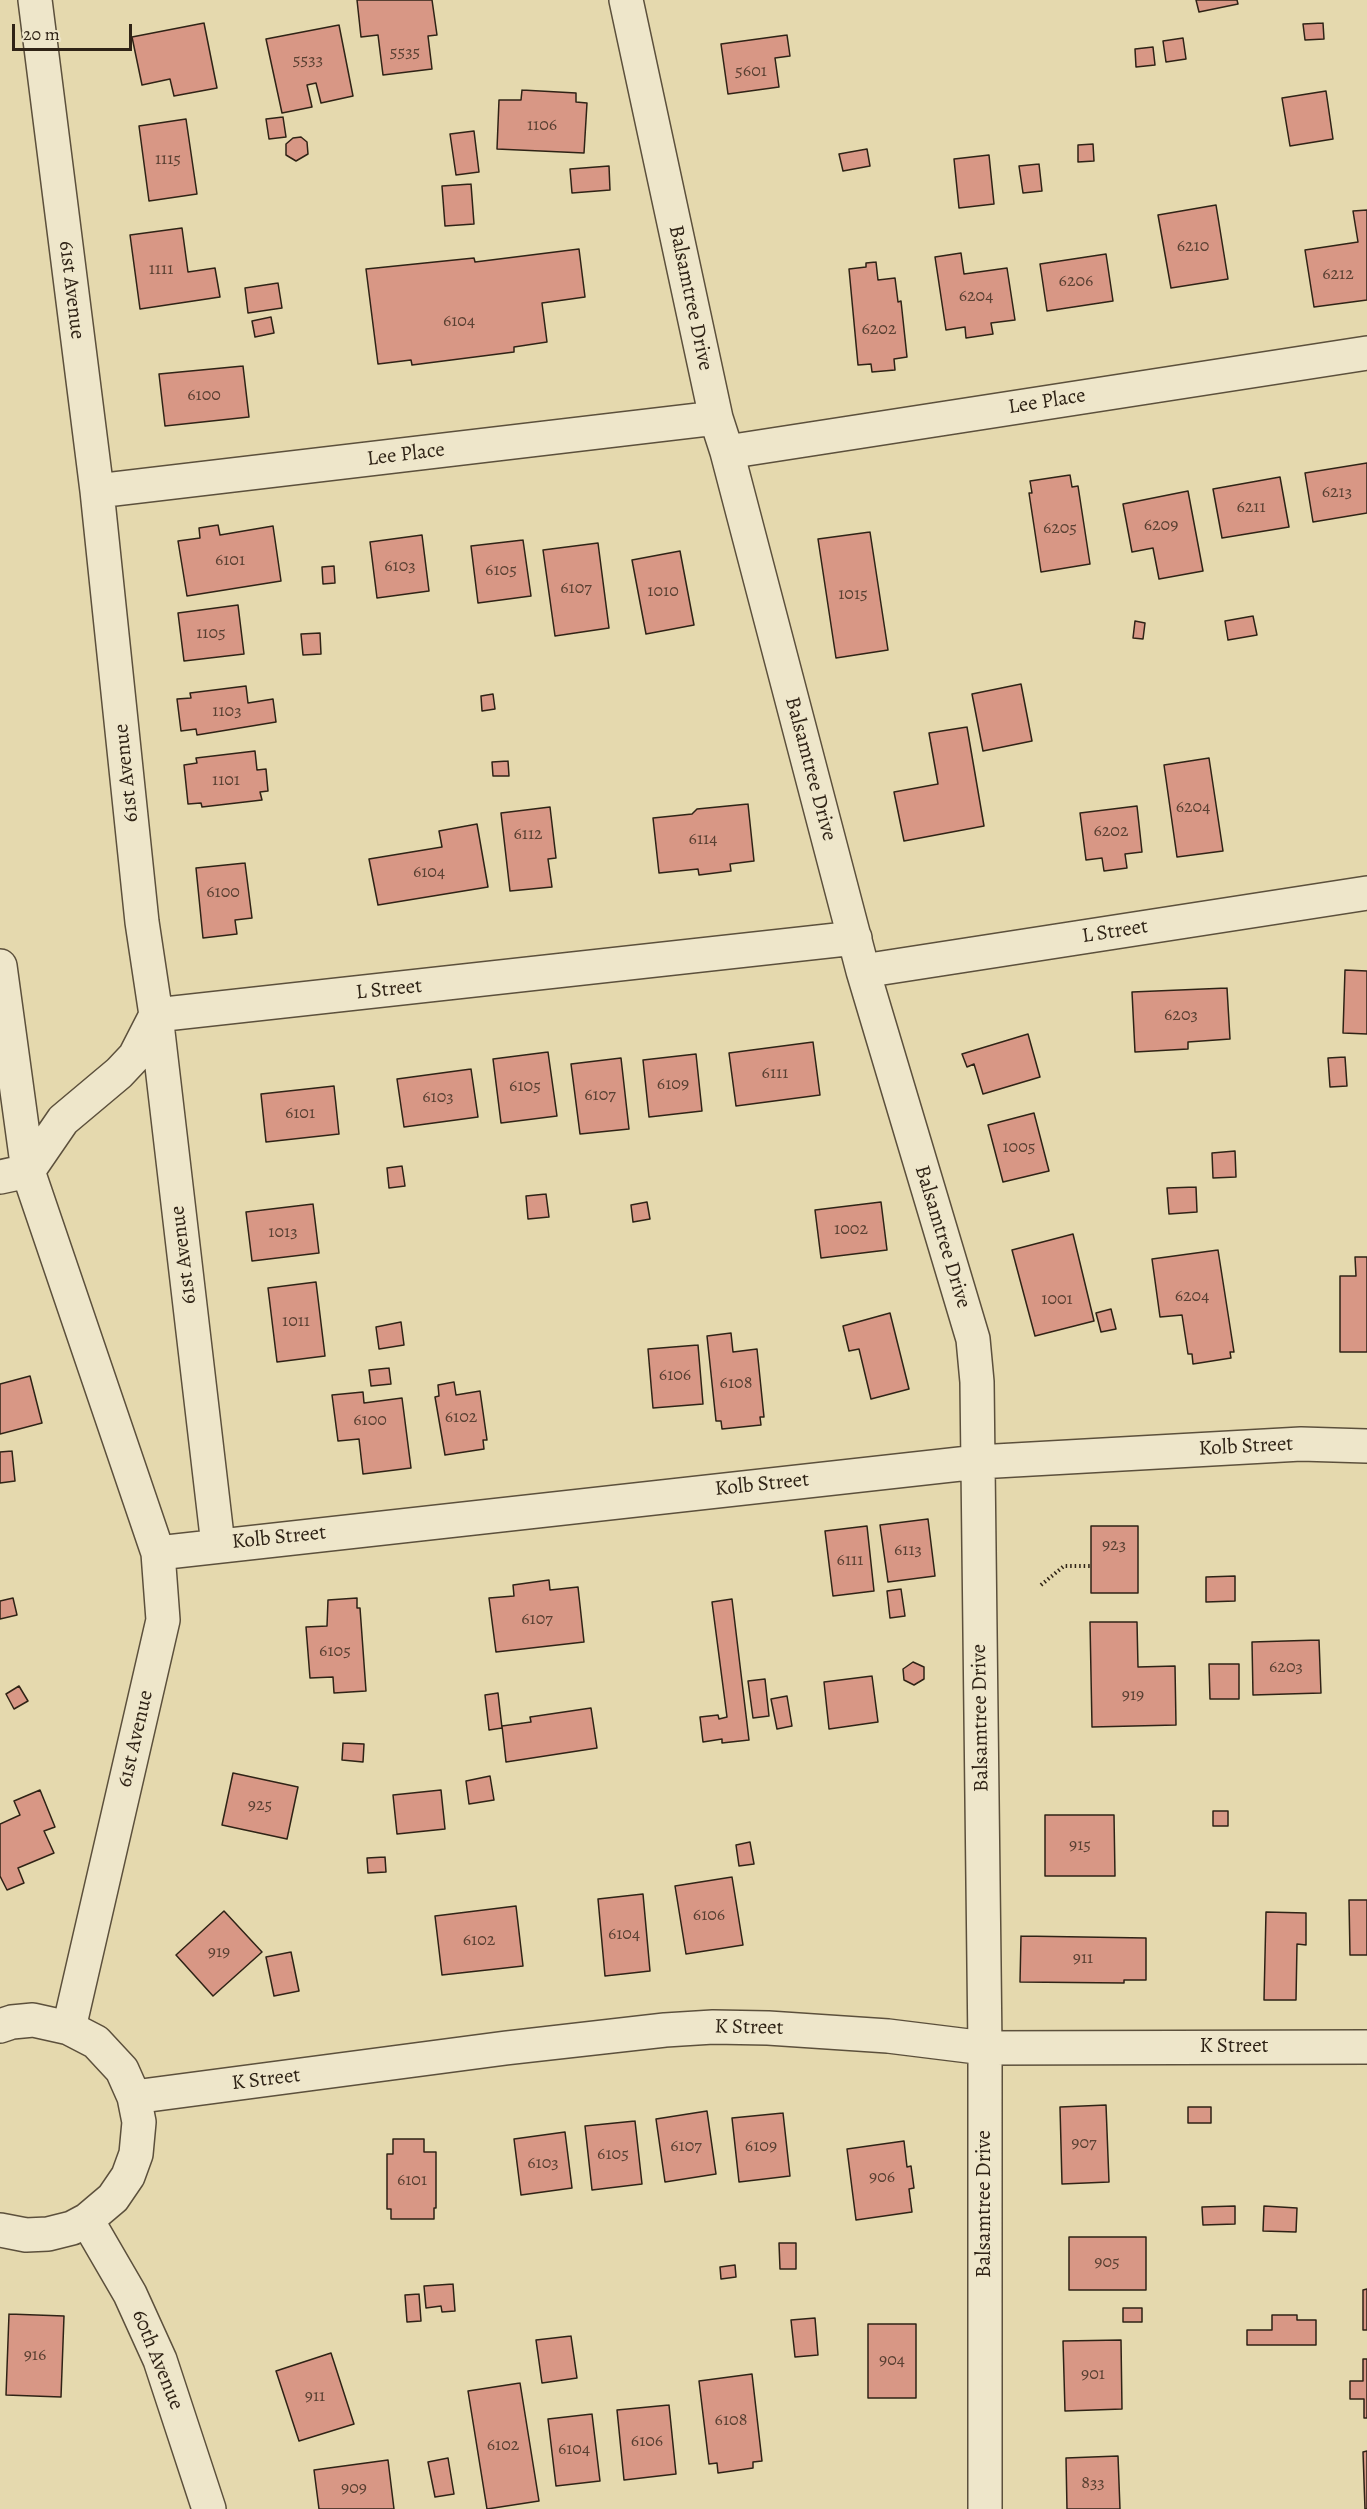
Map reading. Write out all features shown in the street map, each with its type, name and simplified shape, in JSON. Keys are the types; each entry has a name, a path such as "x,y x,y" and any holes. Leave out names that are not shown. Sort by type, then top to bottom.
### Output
{"street":[{"name":"61st Avenue","path":"35,0 97,492 142,922 156,1015 218,1545"},
{"name":"Balsamtree Drive","path":"626,0 716,418 727,452 864,971 973,1339 977,1382 985,2048 985,2509"},
{"name":"Lee Place","path":"727,452 1367,353"},
{"name":"Lee Place","path":"97,492 716,418"},
{"name":"L Street","path":"864,971 1367,893"},
{"name":"L Street","path":"156,1015 855,938"},
{"name":"61st Avenue","path":"0,966 14,1174 158,1553 163,1620 69,2028"},
{"path":"14,1174 63,1120 119,1073 135,1056 156,1015"},
{"name":"Kolb Street","path":"158,1553 978,1461 1301,1444 1367,1446"},
{"path":"0,2026 33,2020 69,2028 96,2042 122,2070 134,2097 139,2122 136,2154 132,2165 113,2198 87,2220 72,2228 48,2234 26,2235 0,2230"},
{"name":"K Street","path":"134,2097 672,2029 768,2028 888,2036 985,2048 1367,2047"},
{"name":"60th Avenue","path":"87,2220 130,2294 160,2360 209,2509"}],"path":[{"path":"1041,1585 1065,1566 1091,1566"}],"building":[{"path":"357,0 432,0 437,35 428,36 432,69 383,75 378,35 361,37"},
{"path":"1196,0 1237,0 1238,4 1199,12"},
{"path":"204,23 217,88 174,96 170,79 142,85 132,37"},
{"path":"1323,23 1324,39 1305,40 1303,24"},
{"path":"339,25 353,96 321,103 316,83 307,85 312,107 282,113 266,39"},
{"path":"787,35 790,56 775,58 779,87 728,94 721,44"},
{"path":"1183,38 1186,59 1166,62 1163,41"},
{"path":"1153,47 1155,65 1136,67 1135,49"},
{"path":"522,90 576,93 576,102 587,103 584,153 497,149 499,100 521,100"},
{"path":"1326,91 1333,139 1290,146 1282,98"},
{"path":"283,117 286,137 269,139 266,119"},
{"path":"186,119 197,194 149,201 139,126"},
{"path":"474,131 479,172 456,175 450,134"},
{"path":"301,137 307,142 308,154 296,161 286,155 286,144 293,138"},
{"path":"1093,144 1094,161 1078,162 1078,145"},
{"path":"867,149 870,166 843,171 839,154"},
{"path":"989,155 994,204 959,208 954,159"},
{"path":"1039,164 1042,191 1023,193 1019,166"},
{"path":"609,166 610,190 572,193 570,169"},
{"path":"471,184 474,224 445,226 442,186"},
{"path":"1216,205 1228,279 1171,288 1158,215"},
{"path":"1367,210 1367,300 1314,307 1305,250 1358,242 1353,211"},
{"path":"182,228 188,272 215,268 220,297 140,309 130,235"},
{"path":"579,249 585,297 542,303 547,342 514,347 514,352 412,365 411,360 378,364 366,269 474,258 475,262"},
{"path":"961,253 964,274 1007,268 1015,320 991,323 993,334 966,338 965,327 946,330 935,257"},
{"path":"1106,254 1113,301 1047,311 1040,264"},
{"path":"876,262 878,280 895,278 898,302 901,301 907,357 894,359 895,370 872,372 871,364 858,365 849,269 866,267 866,263"},
{"path":"278,283 282,308 248,313 245,288"},
{"path":"271,317 274,333 255,337 252,321"},
{"path":"243,366 249,417 165,426 159,374"},
{"path":"1367,463 1367,513 1313,522 1305,473"},
{"path":"1070,475 1072,487 1078,486 1090,564 1041,572 1029,493 1032,493 1030,481"},
{"path":"1280,477 1289,527 1222,538 1213,489"},
{"path":"1188,491 1203,571 1159,579 1153,548 1132,552 1123,504"},
{"path":"218,525 220,535 273,526 281,581 187,596 178,541 200,538 199,528"},
{"path":"870,532 888,650 836,658 818,539"},
{"path":"422,535 429,591 377,598 370,542"},
{"path":"523,540 531,596 478,603 471,546"},
{"path":"598,543 609,628 555,636 543,550"},
{"path":"680,551 694,625 646,634 632,560"},
{"path":"334,566 335,583 323,584 322,567"},
{"path":"238,605 244,654 184,661 178,613"},
{"path":"1253,616 1257,635 1228,640 1225,621"},
{"path":"1135,621 1145,623 1143,639 1133,638"},
{"path":"320,633 321,654 303,655 301,634"},
{"path":"1021,684 1032,741 983,751 972,694"},
{"path":"246,686 248,703 273,699 276,722 197,735 196,729 181,731 177,699 191,698 190,693"},
{"path":"493,694 495,709 482,711 481,696"},
{"path":"967,727 984,826 904,841 894,792 938,784 929,733"},
{"path":"255,751 257,770 266,769 268,791 260,792 262,800 202,807 201,803 188,804 184,765 197,763 196,758"},
{"path":"1209,758 1223,851 1177,857 1164,765"},
{"path":"508,761 509,776 493,776 492,762"},
{"path":"748,804 754,861 730,864 731,871 699,875 698,869 659,873 653,818 692,814 697,809"},
{"path":"1137,806 1142,852 1125,854 1127,868 1104,871 1102,858 1086,860 1080,813"},
{"path":"550,807 556,858 548,859 552,887 510,891 501,813"},
{"path":"477,824 488,887 378,905 369,859 442,847 439,831"},
{"path":"245,863 252,918 235,920 237,934 203,938 196,868"},
{"path":"1345,970 1367,971 1367,1034 1343,1033"},
{"path":"1227,988 1230,1039 1188,1042 1188,1049 1135,1052 1132,992"},
{"path":"1028,1034 1040,1077 983,1094 974,1064 967,1067 962,1054"},
{"path":"813,1042 820,1095 736,1106 729,1053"},
{"path":"548,1052 557,1116 501,1123 493,1059"},
{"path":"696,1054 702,1111 649,1117 643,1060"},
{"path":"1345,1057 1347,1086 1330,1087 1328,1058"},
{"path":"621,1058 629,1129 580,1134 571,1064"},
{"path":"471,1069 478,1117 404,1127 397,1079"},
{"path":"334,1086 339,1134 266,1142 261,1094"},
{"path":"1034,1113 1049,1171 1003,1182 988,1125"},
{"path":"1235,1151 1236,1177 1213,1178 1212,1153"},
{"path":"402,1166 405,1186 389,1188 387,1168"},
{"path":"1196,1187 1197,1212 1169,1214 1167,1188"},
{"path":"546,1194 549,1217 528,1219 526,1196"},
{"path":"647,1202 650,1219 633,1222 631,1205"},
{"path":"881,1202 887,1250 821,1258 815,1210"},
{"path":"313,1204 319,1253 252,1261 246,1212"},
{"path":"1073,1234 1094,1321 1035,1336 1012,1250"},
{"path":"1218,1250 1234,1352 1230,1352 1231,1358 1193,1364 1192,1354 1188,1354 1182,1315 1160,1317 1152,1259"},
{"path":"1355,1257 1367,1257 1367,1352 1340,1352 1340,1276 1356,1276"},
{"path":"316,1282 325,1356 277,1362 268,1288"},
{"path":"1111,1309 1116,1329 1101,1332 1096,1313"},
{"path":"890,1313 909,1389 871,1399 859,1349 849,1351 843,1326"},
{"path":"401,1322 404,1345 379,1349 376,1327"},
{"path":"731,1333 733,1352 757,1349 764,1417 760,1417 761,1425 722,1429 721,1421 716,1421 707,1336"},
{"path":"698,1345 703,1404 653,1408 648,1349"},
{"path":"389,1368 391,1384 371,1386 369,1370"},
{"path":"30,1376 42,1423 0,1434 0,1384"},
{"path":"454,1382 456,1395 480,1391 487,1440 483,1440 484,1449 445,1455 435,1397 439,1396 438,1385"},
{"path":"363,1392 364,1403 402,1398 411,1468 363,1474 359,1439 338,1441 332,1395"},
{"path":"12,1451 15,1481 0,1483 0,1452"},
{"path":"928,1519 935,1576 888,1582 880,1525"},
{"path":"867,1526 874,1591 833,1596 825,1531"},
{"path":"1091,1526 1138,1526 1138,1593 1091,1593"},
{"path":"1235,1576 1235,1601 1206,1602 1206,1577"},
{"path":"549,1580 550,1590 578,1587 584,1642 496,1652 489,1598 514,1596 513,1585"},
{"path":"901,1589 905,1616 890,1618 887,1591"},
{"path":"13,1598 17,1615 0,1619 0,1601"},
{"path":"357,1598 357,1608 360,1608 366,1691 334,1693 333,1677 310,1678 306,1627 327,1626 328,1600"},
{"path":"732,1599 749,1740 722,1743 722,1739 703,1742 700,1717 718,1715 719,1719 727,1717 712,1602"},
{"path":"1090,1622 1137,1622 1138,1667 1175,1666 1176,1725 1092,1727"},
{"path":"1319,1640 1321,1693 1253,1695 1252,1642"},
{"path":"913,1662 924,1667 924,1679 914,1685 904,1680 903,1669"},
{"path":"1209,1664 1239,1664 1239,1699 1210,1699"},
{"path":"872,1676 878,1722 829,1729 824,1682"},
{"path":"765,1679 769,1716 753,1718 748,1681"},
{"path":"19,1686 28,1701 14,1709 6,1694"},
{"path":"498,1693 502,1728 489,1730 485,1695"},
{"path":"787,1696 792,1726 777,1729 771,1699"},
{"path":"591,1708 597,1748 506,1762 502,1726 531,1722 530,1717"},
{"path":"343,1743 364,1744 363,1762 342,1760"},
{"path":"233,1773 298,1787 287,1839 222,1825"},
{"path":"490,1776 494,1800 469,1804 466,1781"},
{"path":"40,1790 55,1827 44,1831 54,1853 18,1868 24,1883 7,1890 0,1876 0,1824 20,1815 14,1801"},
{"path":"441,1790 445,1829 397,1834 393,1795"},
{"path":"1213,1811 1228,1811 1228,1826 1213,1826"},
{"path":"1045,1815 1114,1815 1115,1876 1045,1876"},
{"path":"750,1842 754,1864 739,1866 736,1845"},
{"path":"385,1857 386,1872 368,1873 367,1858"},
{"path":"732,1877 743,1945 686,1954 675,1886"},
{"path":"643,1894 650,1971 605,1976 598,1899"},
{"path":"1349,1900 1367,1900 1367,1955 1350,1955"},
{"path":"516,1906 523,1966 442,1975 435,1916"},
{"path":"224,1911 262,1952 213,1996 176,1955"},
{"path":"1266,1912 1306,1913 1306,1945 1297,1944 1296,2000 1264,2000"},
{"path":"1021,1936 1146,1938 1146,1980 1124,1980 1124,1983 1020,1982"},
{"path":"291,1952 299,1991 274,1996 266,1957"},
{"path":"1106,2105 1109,2182 1062,2184 1060,2107"},
{"path":"1188,2107 1211,2107 1211,2123 1188,2123"},
{"path":"707,2111 716,2174 665,2182 656,2119"},
{"path":"783,2113 790,2176 739,2182 732,2118"},
{"path":"635,2121 642,2184 592,2190 585,2126"},
{"path":"565,2132 572,2188 521,2195 514,2139"},
{"path":"393,2139 424,2139 424,2152 436,2152 434,2219 391,2219 391,2209 387,2209 387,2154 393,2154"},
{"path":"904,2141 907,2167 911,2166 914,2188 909,2189 912,2212 856,2220 847,2149"},
{"path":"1235,2206 1235,2224 1203,2225 1202,2207"},
{"path":"1264,2206 1297,2208 1296,2232 1263,2231"},
{"path":"1069,2237 1146,2237 1146,2290 1069,2290"},
{"path":"779,2243 796,2243 796,2269 780,2269"},
{"path":"735,2265 736,2277 721,2279 720,2267"},
{"path":"453,2284 455,2311 442,2312 441,2306 426,2308 424,2286"},
{"path":"1367,2289 1367,2330 1363,2330 1363,2290"},
{"path":"419,2294 421,2321 407,2322 405,2295"},
{"path":"1123,2308 1142,2308 1142,2322 1123,2322"},
{"path":"9,2314 64,2316 61,2397 6,2395"},
{"path":"1272,2315 1297,2315 1297,2320 1316,2320 1316,2345 1247,2345 1247,2330 1272,2330"},
{"path":"815,2318 818,2355 795,2357 791,2320"},
{"path":"868,2324 916,2324 916,2398 868,2398"},
{"path":"571,2336 577,2378 542,2383 536,2340"},
{"path":"1121,2340 1122,2409 1065,2411 1063,2341"},
{"path":"331,2353 354,2424 299,2441 276,2371"},
{"path":"1363,2359 1367,2359 1367,2418 1364,2418 1364,2399 1350,2399 1350,2381 1363,2381"},
{"path":"752,2374 762,2461 753,2462 753,2468 718,2473 717,2463 709,2464 699,2381"},
{"path":"520,2383 539,2501 487,2509 468,2391"},
{"path":"669,2405 676,2474 624,2480 617,2410"},
{"path":"592,2414 600,2481 556,2486 548,2419"},
{"path":"1367,2451 1367,2509 1365,2509 1363,2452"},
{"path":"1118,2456 1120,2509 1067,2509 1066,2458"},
{"path":"448,2458 454,2494 435,2497 428,2462"},
{"path":"388,2460 394,2509 319,2509 314,2470"}]}
